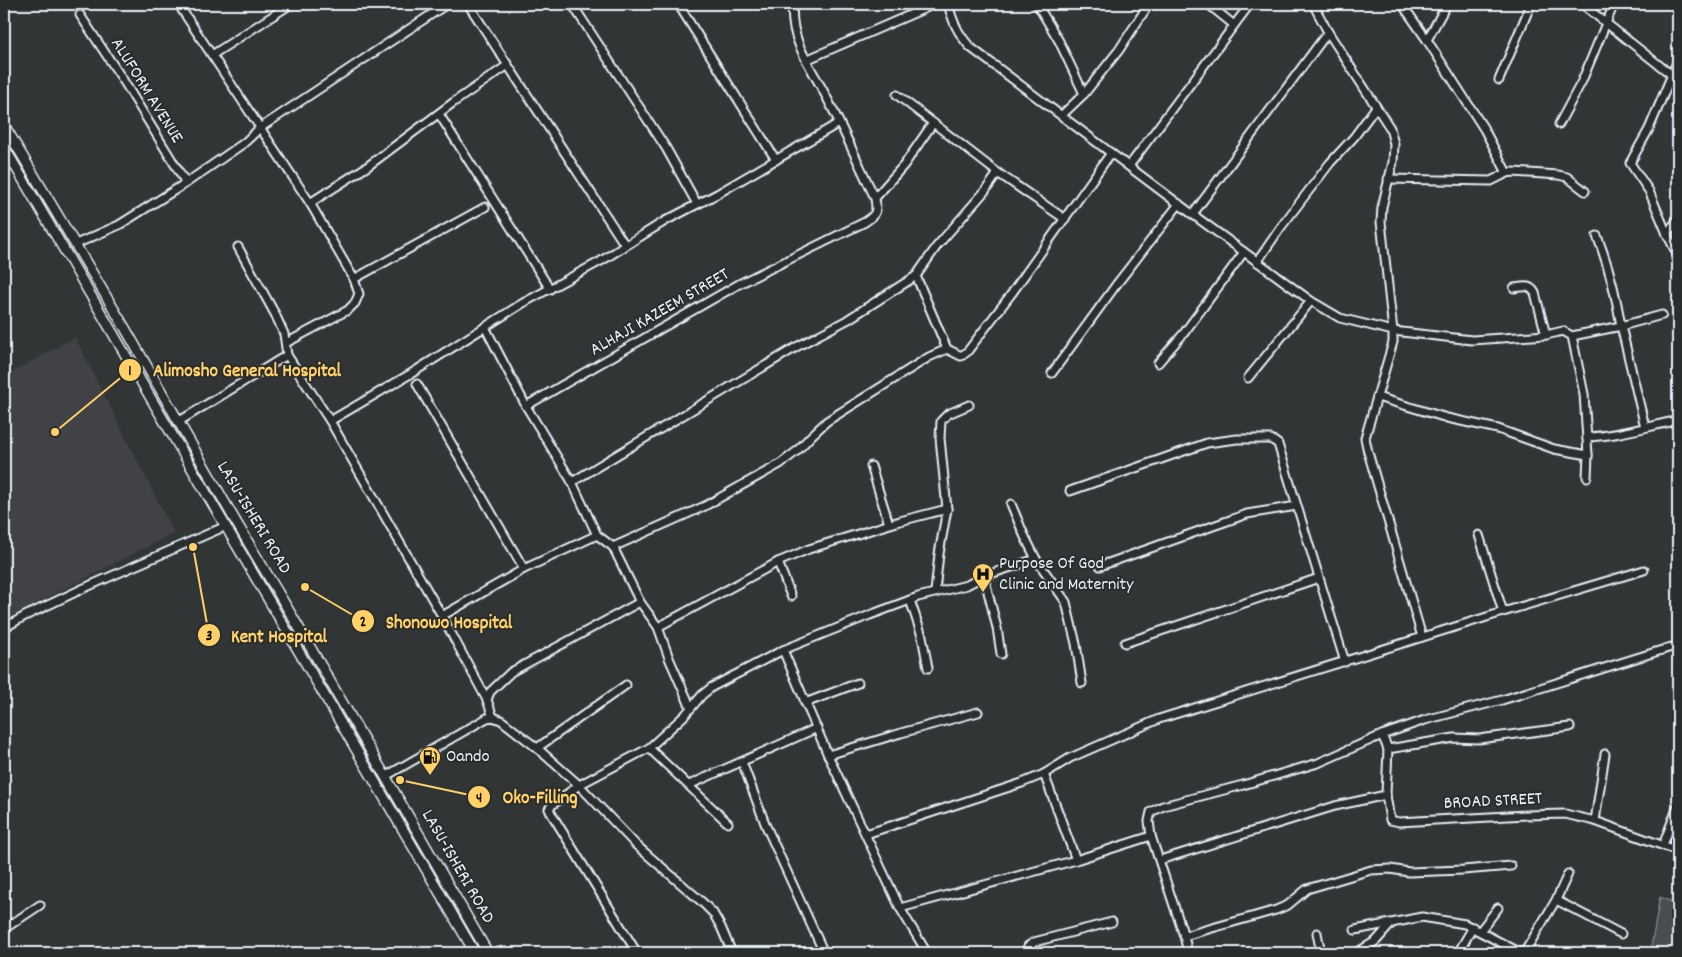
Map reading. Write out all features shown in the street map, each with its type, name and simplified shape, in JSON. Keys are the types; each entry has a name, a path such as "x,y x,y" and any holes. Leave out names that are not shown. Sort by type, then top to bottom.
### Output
{"main road":[{"name":"LASU-ISHERI ROAD","path":"4,124 76,244 488,953"},
{"name":"LASU-ISHERI ROAD","path":"4,147 475,953"}],"street":[{"path":"178,4 310,203 354,279 359,294 355,303 348,310 286,343"},
{"path":"212,56 291,4"},
{"path":"76,244 119,225 186,184 227,156 260,128 447,4"},
{"path":"468,4 625,245"},
{"path":"572,4 666,148 697,204"},
{"path":"678,4 776,160"},
{"path":"793,4 793,24 806,60 830,103 875,198 904,165 932,123"},
{"path":"806,60 935,4"},
{"path":"948,4 959,35 970,47 1257,262 1340,318 1393,331 1472,340 1563,331 1572,336 1662,315"},
{"path":"1037,4 1084,94"},
{"path":"1139,4 1143,12"},
{"path":"1062,116 1084,94 1119,50 1149,4"},
{"path":"1208,4 1234,25"},
{"path":"1130,166 1250,4"},
{"path":"1313,4 1328,32 1390,128 1394,144 1393,162 1382,207 1381,222 1393,331 1391,351 1366,438 1368,452 1422,637"},
{"path":"1402,4 1484,130 1507,173"},
{"path":"1427,40 1447,4"},
{"path":"1499,80 1531,4"},
{"path":"1582,4 1678,80"},
{"path":"1559,124 1582,81 1614,4"},
{"name":"ALUFORM AVENUE","path":"80,15 123,80 186,184"},
{"path":"1193,214 1328,32"},
{"path":"1678,60 1649,129 1630,163 1649,191 1666,234 1678,256"},
{"path":"310,203 368,166 454,102 508,65"},
{"path":"897,95 998,173 1066,219"},
{"path":"1257,262 1330,163 1354,137 1376,107"},
{"path":"439,114 550,289"},
{"path":"330,421 485,327 601,262 625,245 839,123"},
{"path":"916,276 947,349 962,356 967,352 1066,219 1111,153"},
{"path":"1388,179 1491,181 1513,172 1568,177 1585,191"},
{"path":"572,482 798,346 847,320 916,276 937,246 985,191 998,173"},
{"name":"ALHAJI KAZEEM STREET","path":"526,406 739,284 865,222 875,215 875,198"},
{"path":"1052,374 1116,285 1179,204"},
{"path":"354,279 485,207"},
{"path":"1666,234 1678,219"},
{"path":"1597,236 1609,266 1620,326 1645,427"},
{"path":"238,247 284,334 287,356 330,421 442,616 487,700 493,717"},
{"path":"1158,363 1184,333 1244,252"},
{"path":"1514,288 1528,286 1532,288 1546,334"},
{"path":"1248,378 1311,300"},
{"path":"485,327 526,406 572,482 597,535 613,547 640,602 658,627 669,658 691,708"},
{"path":"1572,336 1584,394 1588,455 1587,477"},
{"path":"613,547 705,506 780,464 797,451 827,421 928,357 947,349"},
{"path":"178,422 287,356"},
{"path":"416,384 524,569"},
{"path":"1377,397 1447,418 1498,429 1554,449 1588,455"},
{"path":"935,592 939,554 948,509 940,438 940,421 948,414 969,405"},
{"path":"1587,437 1610,436 1675,421"},
{"path":"1070,491 1207,443 1237,439 1271,439 1278,444 1345,662"},
{"path":"871,466 889,524"},
{"path":"1011,504 1036,559 1066,602 1076,644 1082,683"},
{"path":"1100,566 1247,514 1297,506"},
{"path":"658,627 778,562 809,549 889,524 948,509"},
{"path":"4,628 58,601 226,526"},
{"path":"442,616 524,569 597,535"},
{"path":"1479,535 1503,612"},
{"path":"638,953 551,813 549,809 552,805 579,785 649,748 712,687 783,650 910,600 967,584 984,576 1036,559"},
{"path":"778,562 791,596"},
{"path":"866,834 1022,783 1044,774 1070,758 1159,719 1644,570"},
{"path":"984,576 997,628 1001,654"},
{"path":"1125,643 1319,578"},
{"path":"910,600 922,636 928,668"},
{"path":"487,700 490,692 510,672 640,602"},
{"path":"1188,953 1160,860 1150,836 1149,821 1151,812 1164,806 1318,763 1382,735 1425,720 1502,700 1678,645"},
{"path":"783,650 828,755 900,908 927,953"},
{"path":"805,703 858,683"},
{"path":"537,748 626,685"},
{"path":"828,755 978,712"},
{"path":"386,776 487,718 493,717 501,720 537,748 579,785 636,845 708,907 721,927 732,953"},
{"path":"1388,749 1454,738 1479,738 1570,727"},
{"path":"689,785 817,728"},
{"name":"BROAD STREET","path":"1382,735 1388,749 1386,795 1390,820 1399,822 1565,814 1595,821 1678,851"},
{"path":"649,748 728,823"},
{"path":"1595,821 1605,754"},
{"path":"742,762 766,826 824,953"},
{"path":"1044,774 1076,860"},
{"path":"1160,860 1335,806 1386,795"},
{"path":"1663,845 1678,806"},
{"path":"900,908 1076,860 1150,836"},
{"path":"1184,936 1276,910 1288,905 1307,889 1371,870 1463,870 1511,866"},
{"path":"1355,930 1422,917 1465,924 1522,953 1556,900 1568,874"},
{"path":"1556,900 1621,934"},
{"path":"4,929 40,905"},
{"path":"1458,953 1476,929 1498,908"},
{"path":"1026,953 1028,946 1034,942 1112,922"},
{"path":"1356,953 1376,941 1391,924"},
{"path":"1316,934 1321,953"}],"shaded area":[{"path":"75,337 174,533 4,620 4,377"},
{"path":"1660,897 1678,905 1678,953 1650,953"}],"place":[{"name":"Alimosho General Hospital","path":"55,432"},
{"name":"Kent Hospital","path":"193,547"},
{"name":"Shonowo Hospital","path":"305,587"},
{"name":"Purpose Of God Clinic and Maternity","path":"983,593"},
{"name":"Oando","path":"430,776"},
{"name":"Oko-Filling","path":"400,780"}]}
